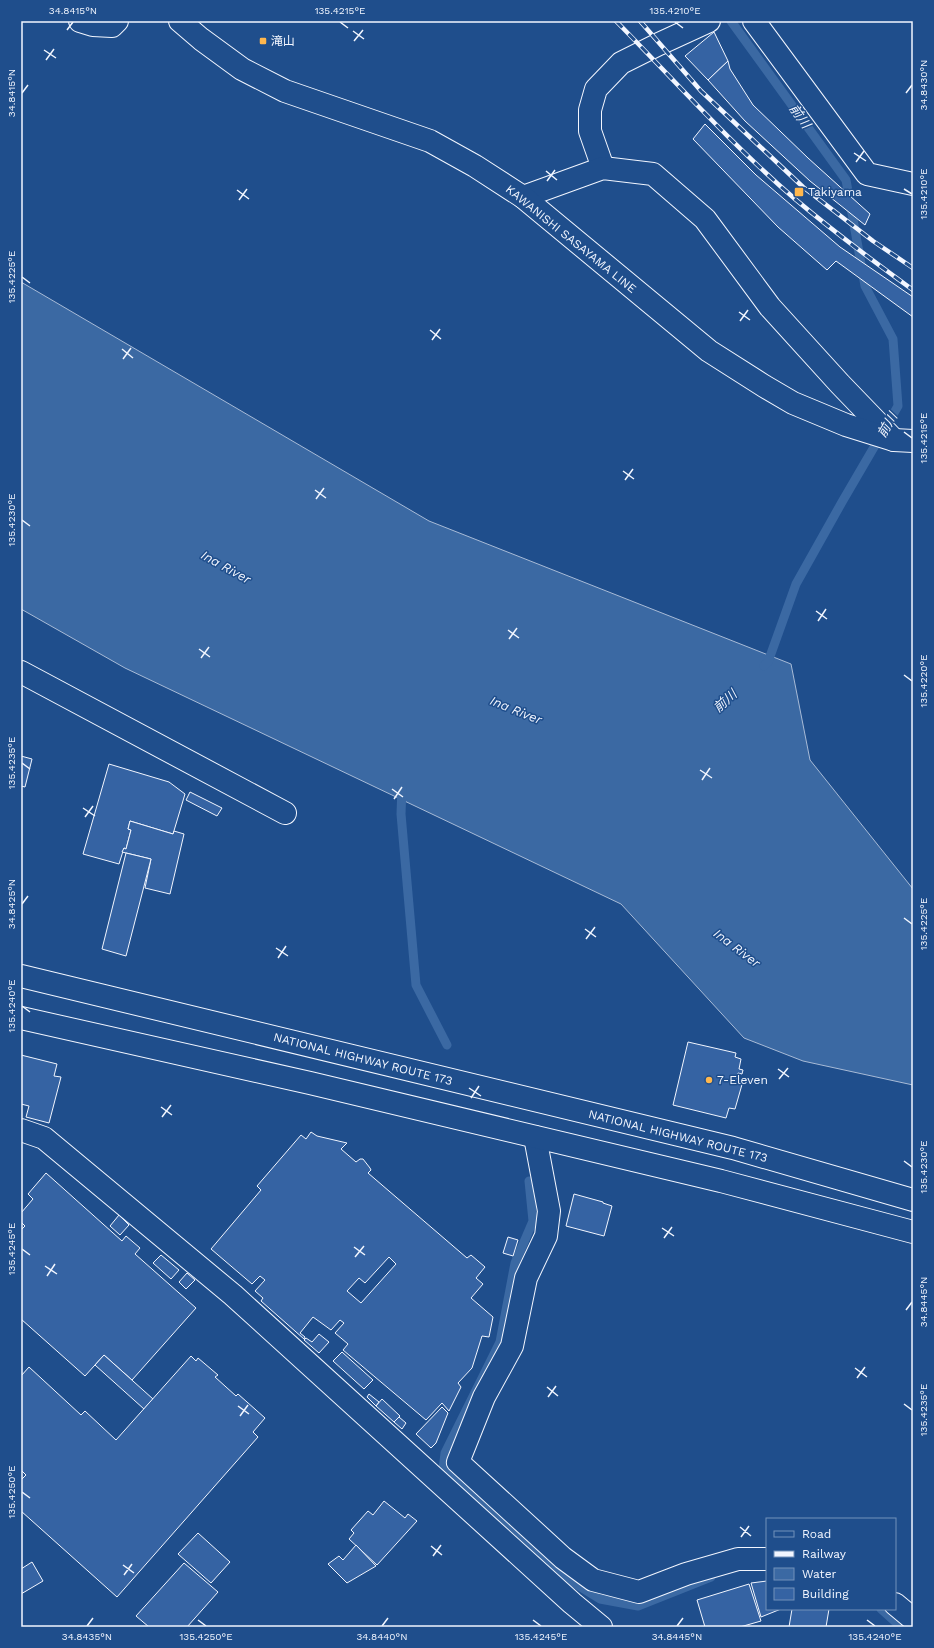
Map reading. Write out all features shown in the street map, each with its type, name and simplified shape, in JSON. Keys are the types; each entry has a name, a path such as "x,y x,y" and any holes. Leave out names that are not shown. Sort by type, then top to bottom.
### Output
{"main road":[{"path":"80,21 93,25 112,26 117,21"},
{"name":"KAWANISHI SASAYAMA LINE","path":"180,21 201,39 242,69 285,91 430,141 475,166 523,197 709,351 751,379 793,403 839,422 903,440"},
{"path":"603,168 590,131 590,110 596,90 621,63 673,28 709,21"},
{"path":"754,21 867,174 913,184"},
{"path":"523,197 603,168 653,174 705,219 770,307 840,384 903,440"},
{"path":"21,672 285,813"},
{"name":"NATIONAL HIGHWAY ROUTE 173","path":"21,976 733,1148 913,1200"},
{"path":"21,1018 310,1083 721,1181 913,1232"},
{"path":"21,1130 44,1138 233,1295 572,1603 601,1627"},
{"path":"536,1137 549,1211 546,1236 526,1278 512,1346 484,1396 458,1462 563,1558 593,1580 639,1592 686,1574 738,1559 766,1559"},
{"path":"572,1603 593,1580"}],"water":[{"name":"Ina River","path":"21,282 429,521 791,664 810,760 913,889 913,1085 803,1061 744,1038 621,904 125,668 21,609"}],"building":[{"path":"714,32 728,61 708,80 685,56"},
{"path":"728,61 730,69 753,105 808,158 870,214 865,225 810,181 745,121 708,80"},
{"path":"705,124 756,175 840,247 913,297 913,317 836,261 827,270 778,227 693,139"},
{"path":"21,756 32,759 25,787 21,786"},
{"path":"109,764 169,782 185,794 173,834 130,821 128,829 131,830 126,849 124,848 119,864 83,854"},
{"path":"190,792 222,808 217,816 186,800"},
{"path":"130,821 173,834 174,831 184,834 170,894 145,888 151,859 122,852 124,848 126,849 131,830 128,829"},
{"path":"126,853 151,859 126,956 102,949"},
{"name":"7-Eleven","path":"688,1042 736,1053 735,1057 741,1059 739,1069 743,1070 742,1074 738,1073 737,1079 743,1081 735,1109 729,1108 726,1118 673,1105"},
{"path":"21,1055 57,1064 54,1076 61,1077 49,1123 26,1117 29,1106 21,1104"},
{"path":"311,1132 317,1136 347,1143 341,1149 356,1162 363,1159 371,1170 368,1173 467,1258 471,1255 485,1267 476,1278 483,1284 471,1298 493,1317 489,1337 482,1336 472,1368 458,1383 461,1387 449,1411 442,1403 426,1420 343,1350 348,1344 335,1333 344,1323 340,1320 331,1330 313,1317 300,1333 305,1337 304,1339 261,1301 263,1298 255,1291 265,1280 260,1276 252,1284 211,1249 261,1190 257,1186 301,1135 306,1139","holes":["389,1257 396,1264 361,1303 347,1291 359,1278 365,1283"]},
{"path":"46,1173 122,1241 126,1236 140,1248 135,1254 196,1308 132,1380 104,1355 85,1376 21,1319 21,1230 25,1226 21,1222 21,1213 33,1199 28,1194"},
{"path":"574,1194 612,1206 604,1236 566,1226"},
{"path":"119,1215 129,1225 120,1235 110,1226"},
{"path":"508,1237 518,1240 513,1256 503,1253"},
{"path":"161,1255 179,1270 171,1279 153,1263"},
{"path":"187,1273 195,1280 186,1289 179,1282"},
{"path":"319,1334 329,1342 319,1353 304,1340 306,1338 312,1342"},
{"path":"342,1352 373,1380 364,1389 333,1361"},
{"path":"104,1355 153,1399 144,1409 95,1365"},
{"path":"191,1356 196,1361 198,1358 218,1375 215,1377 236,1396 238,1394 265,1418 253,1432 258,1437 117,1597 21,1511 21,1480 26,1475 21,1470 21,1376 29,1367 81,1415 85,1411 116,1440"},
{"path":"369,1394 379,1402 376,1406 367,1397"},
{"path":"382,1399 400,1416 394,1422 376,1406"},
{"path":"442,1407 448,1413 436,1443 431,1448 416,1434"},
{"path":"399,1417 406,1423 402,1429 394,1422"},
{"path":"384,1501 405,1518 408,1514 417,1521 377,1565 349,1539 354,1533 351,1530 368,1511 373,1515"},
{"path":"198,1533 230,1562 211,1583 178,1554"},
{"path":"356,1545 376,1566 347,1583 328,1564 339,1556 343,1560"},
{"path":"32,1562 43,1581 21,1594 21,1569"},
{"path":"184,1563 218,1592 187,1627 149,1627 136,1616"},
{"path":"766,1581 766,1610 778,1610 761,1617 751,1583"},
{"path":"749,1584 761,1621 740,1627 705,1627 697,1600"},
{"path":"792,1610 829,1610 826,1627 789,1627"}],"waterway":[{"name":"前川","path":"731,21 846,180 865,286 893,339 898,406 796,584 768,662 764,666"},
{"path":"402,787 401,814 416,985 447,1045"},
{"path":"529,1181 533,1221 515,1263 500,1342 445,1453 443,1470 561,1575 600,1599 638,1606 711,1577"},
{"path":"882,1610 901,1627"}],"railway":[{"path":"616,21 771,178 824,223 913,290"},
{"path":"640,21 701,91 803,187 873,241 913,268"}],"place":[{"name":"滝山","path":"263,41"},
{"name":"Takiyama","path":"799,192"},
{"name":"7-Eleven","path":"709,1080"}]}
